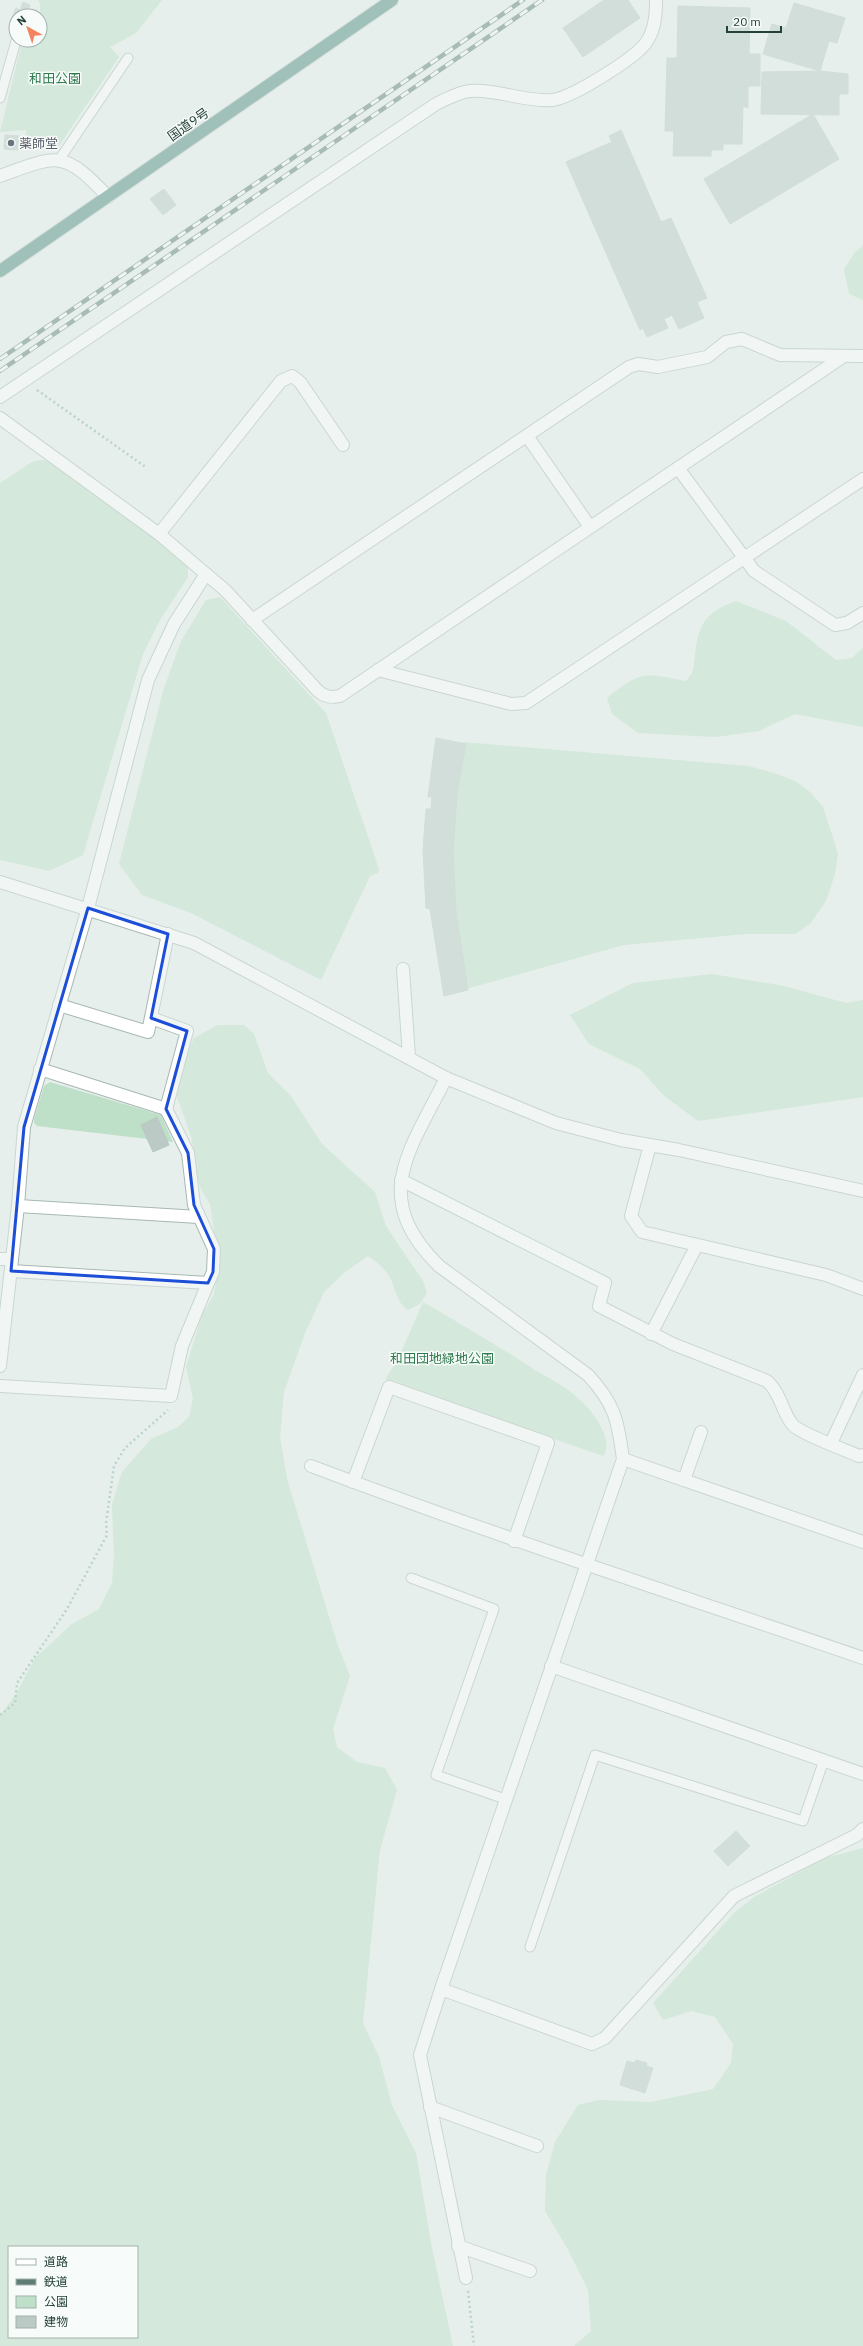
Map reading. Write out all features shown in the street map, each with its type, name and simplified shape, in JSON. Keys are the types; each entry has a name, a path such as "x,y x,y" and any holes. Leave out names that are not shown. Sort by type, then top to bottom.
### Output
{"highway":[{"name":"国道9号","path":"0,270 392,0"}],"street":[{"path":"0,397 436,104 469,91 483,91 538,100 567,97 580,90 645,44 656,20 656,0"},
{"path":"0,176 44,160 59,160 80,169 108,197"},
{"path":"252,620 629,367 638,364 658,367 707,357 733,339 742,339 780,355 863,356"},
{"path":"0,418 160,534 225,590 322,695 328,697 340,696 844,356"},
{"path":"160,534 281,381 287,377 292,376 300,382 343,445"},
{"path":"527,436 590,527"},
{"path":"678,468 754,571 830,622 840,625 847,623 863,613"},
{"path":"378,670 511,704 526,703 863,479"},
{"path":"0,1366 18,1206 24,1127 88,908 148,680 159,652 174,624 206,574"},
{"path":"0,882 88,908 194,943 446,1078 556,1122 650,1145 679,1150 863,1191"},
{"path":"59,1005 148,1032 168,934"},
{"path":"403,969 409,1057"},
{"path":"0,1386 171,1396 182,1346 212,1272 214,1249 194,1205 188,1153 166,1109 187,1031 151,1018"},
{"path":"40,1069 166,1109"},
{"path":"446,1078 407,1157 401,1180 400,1198 404,1219 424,1251 460,1282 588,1375 609,1401 615,1415 623,1459 588,1564 505,1799 420,2055 458,2246 466,2278"},
{"path":"650,1145 631,1216 642,1232 826,1275 863,1289"},
{"path":"401,1180 605,1283 599,1306 652,1334 767,1381 773,1386 793,1426 801,1432 831,1443 859,1456 863,1455"},
{"path":"18,1206 199,1217"},
{"path":"652,1334 697,1245"},
{"path":"0,1259 12,1259"},
{"path":"11,1271 208,1284"},
{"path":"831,1443 863,1375"},
{"path":"353,1482 389,1387 548,1443 514,1541"},
{"path":"684,1480 701,1432"},
{"path":"623,1459 863,1542"},
{"path":"311,1466 514,1541 588,1564 863,1658"},
{"path":"551,1666 863,1774"},
{"path":"441,1990 592,2044 605,2038 734,1896 857,1835 863,1829"},
{"path":"430,2107 537,2146"},
{"path":"458,2246 530,2271"}],"lane":[{"path":"0,98 14,48"},
{"path":"59,160 128,58"},
{"path":"411,1578 494,1609 436,1775 505,1799"},
{"path":"530,1947 595,1755 803,1821 824,1760"}],"path":[{"path":"24,381 147,468"},
{"path":"0,1715 8,1711 14,1703 17,1683 67,1609 107,1535 106,1523 114,1466 125,1448 167,1411 171,1404 171,1396"},
{"path":"466,2278 474,2346"}],"highlighted area":[{"path":"88,908 168,934 151,1018 187,1031 166,1109 188,1153 194,1205 214,1249 213,1272 208,1283 11,1271 24,1127"}],"green space":[{"name":"和田公園","path":"38,0 162,0 136,33 110,47 119,57 56,150 40,147 27,142 26,130 0,132 21,48 48,48 48,8 40,8"},
{"path":"863,245 863,300 849,294 844,269 855,252"},
{"path":"41,460 49,461 188,564 188,577 160,620 143,654 83,855 49,871 0,860 0,483 32,462"},
{"path":"220,597 326,713 379,869 378,873 370,876 321,980 191,913 142,895 119,864 163,691 181,641 206,600"},
{"path":"736,601 786,621 836,660 852,658 863,648 863,727 795,714 759,731 716,737 638,733 612,714 607,698 628,682 636,678 652,675 686,681 693,670 698,636 705,621 717,610"},
{"path":"463,742 748,766 774,773 795,781 810,792 823,807 838,853 835,874 826,901 810,924 795,934 746,934 624,945 466,989 458,946 451,837"},
{"path":"712,974 784,986 846,1003 863,1000 863,1097 698,1121 663,1095 640,1069 589,1044 570,1015 633,983"},
{"path":"218,1025 244,1025 254,1034 268,1073 291,1096 322,1144 375,1192 386,1226 423,1281 427,1293 420,1304 408,1310 400,1303 387,1273 381,1266 368,1256 344,1273 324,1292 305,1333 284,1392 280,1437 287,1479 338,1646 350,1676 333,1729 337,1747 357,1762 385,1768 397,1790 380,1850 363,2023 379,2057 392,2105 416,2153 431,2243 453,2346 0,2346 0,1716 16,1694 35,1658 72,1624 99,1609 112,1583 114,1557 112,1504 122,1472 151,1439 178,1427 189,1417 193,1399 186,1367 202,1315 214,1294 219,1265 210,1204 201,1189 195,1171 192,1139 177,1097 179,1073 194,1038"},
{"path":"50,1082 161,1115 173,1142 37,1126 34,1123 34,1119 44,1086"},
{"name":"和田団地緑地公園","path":"423,1302 562,1386 580,1400 598,1422 605,1436 606,1450 603,1456 387,1381 386,1378 398,1359"},
{"path":"863,1848 863,2346 574,2346 591,2331 588,2290 567,2248 545,2211 546,2175 555,2142 578,2105 598,2100 651,2102 713,2089 731,2063 733,2044 715,2017 691,2011 663,2020 653,2003 734,1913 754,1897 825,1858"}],"building":[{"path":"604,0 628,0 640,18 583,57 563,28"},
{"path":"23,2 30,5 29,8 21,8"},
{"path":"794,3 845,18 837,43 829,41 820,71 763,54 772,24 786,28"},
{"path":"678,6 750,8 749,54 760,54 760,86 748,86 748,108 743,106 742,144 723,144 723,150 711,150 711,156 673,156 674,131 665,131 667,58 677,58"},
{"path":"820,71 848,74 848,94 839,94 839,115 761,114 762,72"},
{"path":"813,114 839,159 730,224 704,179"},
{"path":"621,130 661,222 671,218 707,298 697,302 704,318 679,329 672,315 664,319 668,328 647,337 643,328 640,330 566,162 612,142 609,136"},
{"name":"薬師堂","path":"5,135 19,136 18,150 4,149"},
{"path":"164,189 176,205 163,215 150,199"},
{"path":"436,738 466,744 457,792 453,852 456,912 468,990 444,996 430,909 426,908 423,850 426,809 431,809 432,797 428,797"},
{"path":"157,1117 169,1145 153,1152 141,1125"},
{"path":"736,1831 750,1846 728,1866 714,1851"},
{"path":"636,2060 647,2063 646,2066 653,2068 645,2093 620,2085 627,2061 635,2063"}],"railway":[{"path":"0,359 523,0"},
{"path":"0,371 542,0"}],"place":[{"name":"薬師堂","path":"11,143"}]}
